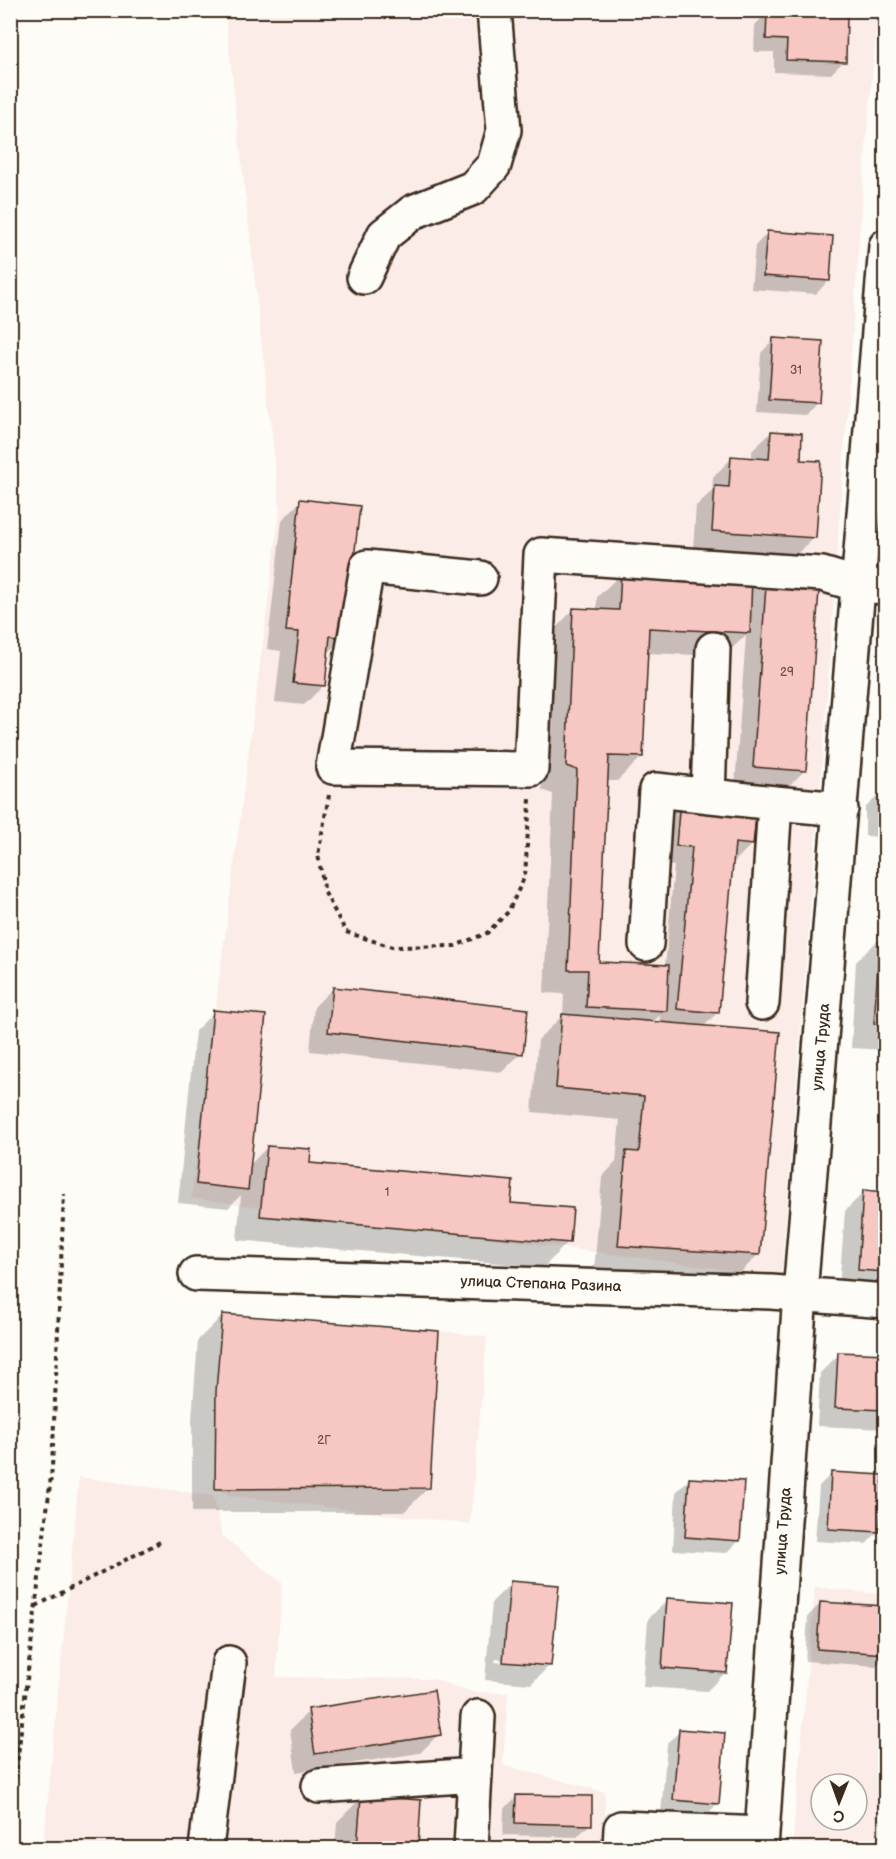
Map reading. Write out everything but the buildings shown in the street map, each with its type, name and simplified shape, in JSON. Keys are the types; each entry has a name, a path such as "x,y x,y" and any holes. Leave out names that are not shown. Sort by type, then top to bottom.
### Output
{"street":[{"path":"364,277 384,235 412,212 473,188 494,165 504,130 494,10"},
{"name":"улица Труда","path":"761,1841 801,1294 841,809 872,586 885,246"},
{"path":"480,578 367,567 333,767 531,769 541,555 822,574 872,586"},
{"path":"708,796 713,649"},
{"path":"646,944 656,790 841,809"},
{"path":"762,1003 775,803"},
{"name":"улица Степана Разина","path":"196,1274 801,1294 885,1301"},
{"path":"206,1848 229,1664"},
{"path":"471,1848 478,1717"},
{"path":"319,1786 475,1775"},
{"path":"620,1848 621,1828 761,1841"}],"path":[{"path":"333,767 318,855 325,893 346,932 392,946 455,946 487,933 508,912 525,876 531,769"},
{"path":"10,1823 52,1468 64,1194"},
{"path":"36,1606 164,1540"}],"shaded area":[{"path":"225,11 878,11 865,157 826,710 781,1277 191,1198 280,509"},
{"path":"222,1314 439,1331 487,1337 470,1524 231,1496 215,1489 216,1393"},
{"path":"79,1477 214,1496 222,1536 282,1583 276,1677 434,1679 472,1692 508,1693 503,1765 605,1792 605,1817 719,1824 715,1848 43,1848"},
{"path":"815,1587 885,1595 885,1848 792,1848"}]}
